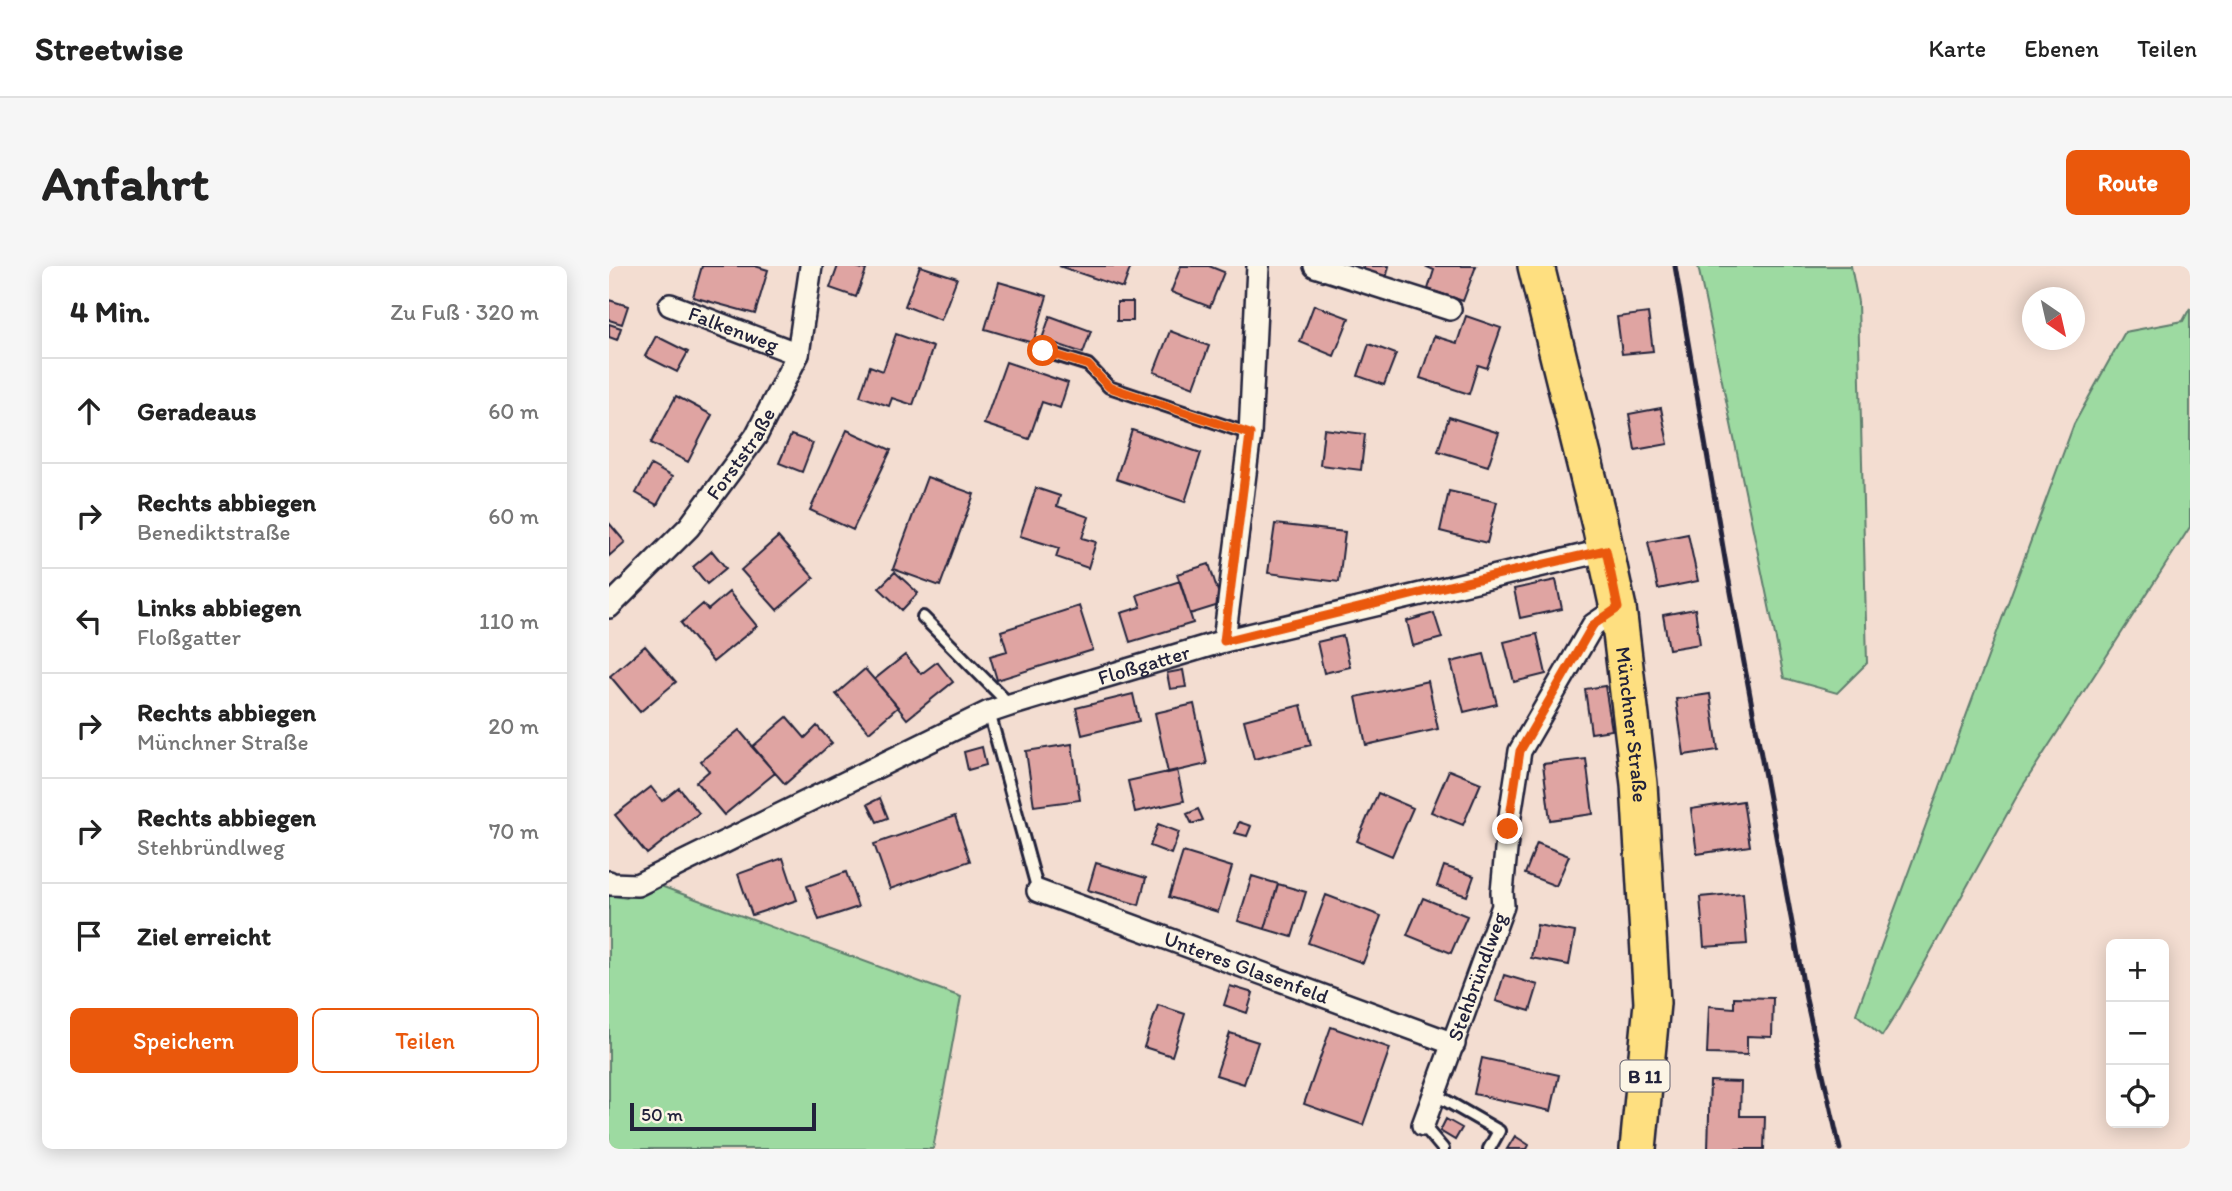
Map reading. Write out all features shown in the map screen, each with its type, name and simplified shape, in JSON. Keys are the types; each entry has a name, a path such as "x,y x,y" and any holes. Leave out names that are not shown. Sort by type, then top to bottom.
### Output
{"main road":[{"name":"Münchner Straße","path":"1536,266 1618,608 1639,783 1652,1003 1639,1149"}],"street":[{"name":"Forststraße","path":"609,607 689,527 756,436 798,354 811,266"},
{"path":"1224,641 1250,434 1258,266"},
{"path":"1315,266 1450,309"},
{"name":"Falkenweg","path":"670,305 798,354"},
{"name":"Floßgatter","path":"609,882 637,885 989,712 1010,705 1224,641 1606,550"},
{"name":"Stehbründlweg","path":"1423,1125 1503,906 1508,829 1520,751 1593,625 1618,608"},
{"name":"Unteres Glasenfeld","path":"1038,891 1454,1044"}],"lane":[{"path":"1043,351 1088,365 1109,387 1250,434"},
{"path":"923,617 1010,705"},
{"path":"989,712 1038,891"},
{"path":"1436,1095 1499,1131 1489,1149"},
{"path":"1423,1125 1444,1149"}],"green space":[{"path":"1698,266 1851,266 1858,302 1867,663 1837,693 1784,678"},
{"path":"2190,308 2190,527 2022,787 1882,1036 1856,1014 2074,424 2125,332 2183,321"},
{"path":"658,885 961,997 933,1149 609,1149 609,895 626,898"}],"building":[{"path":"702,266 755,266 768,270 755,314 693,297"},
{"path":"838,266 853,266 866,270 856,297 830,288"},
{"path":"920,266 957,278 941,320 905,306"},
{"path":"1059,266 1131,266 1123,288"},
{"path":"1181,266 1209,266 1224,272 1210,307 1171,292"},
{"path":"1364,266 1389,266 1386,279 1362,272"},
{"path":"1425,266 1476,266 1463,301 1428,289 1434,270"},
{"path":"999,282 1047,296 1033,343 985,329"},
{"path":"609,300 628,306 622,324 609,320"},
{"path":"1117,302 1133,302 1133,321 1117,321"},
{"path":"1314,305 1349,318 1334,356 1300,342"},
{"path":"1648,313 1653,351 1622,354 1617,317"},
{"path":"1050,316 1091,331 1083,353 1042,339"},
{"path":"1466,316 1501,328 1487,368 1478,365 1469,394 1420,378 1434,336 1457,343"},
{"path":"609,324 621,328 617,340 609,337"},
{"path":"1170,331 1209,346 1194,387 1154,372"},
{"path":"896,334 933,347 913,405 892,398 889,406 860,396 870,366 883,371"},
{"path":"656,336 688,352 677,372 645,356"},
{"path":"1369,344 1396,354 1384,385 1358,376"},
{"path":"1006,362 1068,383 1060,408 1042,402 1029,439 984,424"},
{"path":"676,396 712,415 688,462 651,443"},
{"path":"1661,408 1668,444 1635,450 1629,414"},
{"path":"1449,417 1499,433 1488,466 1438,451"},
{"path":"1324,429 1365,434 1361,470 1320,465"},
{"path":"847,430 891,450 853,530 810,510"},
{"path":"1132,430 1201,453 1185,502 1116,479"},
{"path":"791,435 813,443 802,472 779,463"},
{"path":"651,465 672,477 657,505 636,493"},
{"path":"927,477 974,494 940,586 893,569"},
{"path":"1036,488 1060,496 1057,506 1089,517 1082,538 1096,542 1088,568 1056,557 1059,548 1020,536"},
{"path":"1449,491 1497,502 1487,543 1440,531"},
{"path":"609,523 625,542 609,556"},
{"path":"1275,524 1345,532 1339,582 1268,573"},
{"path":"1688,534 1698,581 1658,589 1648,542"},
{"path":"778,537 814,578 777,610 741,570"},
{"path":"712,551 726,568 707,584 693,567"},
{"path":"1209,564 1222,604 1190,614 1177,574"},
{"path":"895,572 918,593 902,610 879,588"},
{"path":"1556,580 1562,609 1520,618 1514,589"},
{"path":"1180,581 1193,623 1130,642 1121,613 1141,607 1137,595"},
{"path":"729,592 757,626 713,662 681,623 703,604 708,610"},
{"path":"1079,606 1093,650 997,680 990,656 1007,651 1001,631"},
{"path":"1695,609 1700,644 1669,649 1663,615"},
{"path":"1434,613 1442,638 1413,646 1407,621"},
{"path":"1537,634 1546,674 1514,682 1504,642"},
{"path":"1343,636 1350,667 1324,673 1317,642"},
{"path":"645,646 676,682 640,712 610,676"},
{"path":"1484,654 1497,704 1464,712 1451,662"},
{"path":"905,655 921,674 937,662 953,682 907,719 875,679"},
{"path":"865,669 898,707 869,732 836,694"},
{"path":"1183,670 1186,687 1170,689 1167,673"},
{"path":"1428,681 1438,729 1366,745 1356,697"},
{"path":"1605,686 1612,730 1591,733 1585,689"},
{"path":"1133,694 1139,721 1082,735 1076,708"},
{"path":"1710,694 1718,750 1684,755 1676,699"},
{"path":"1194,704 1207,764 1168,773 1155,713"},
{"path":"1301,705 1311,745 1254,759 1244,720"},
{"path":"787,717 805,738 817,726 832,743 785,784 752,747"},
{"path":"739,730 775,773 724,815 696,782 709,771 701,761"},
{"path":"1072,744 1080,800 1034,806 1026,751"},
{"path":"982,747 986,765 968,770 964,752"},
{"path":"1586,759 1593,814 1550,820 1543,764"},
{"path":"1177,770 1184,801 1135,812 1128,781"},
{"path":"1449,770 1481,783 1463,825 1431,812"},
{"path":"651,787 662,801 679,788 699,813 647,854 615,815"},
{"path":"1378,793 1413,808 1392,856 1357,841"},
{"path":"880,798 888,818 877,822 868,804"},
{"path":"1743,801 1750,846 1697,854 1691,809"},
{"path":"1198,809 1203,820 1192,824 1187,814"},
{"path":"955,816 970,861 890,889 874,844"},
{"path":"1239,822 1251,826 1247,836 1235,833"},
{"path":"1158,824 1179,832 1171,854 1150,846"},
{"path":"1537,843 1569,856 1556,886 1525,874"},
{"path":"1183,852 1232,867 1218,912 1169,897"},
{"path":"783,858 797,900 752,915 738,874"},
{"path":"1096,863 1146,878 1139,905 1088,890"},
{"path":"1444,866 1474,876 1467,896 1437,886"},
{"path":"846,872 858,907 819,920 807,886"},
{"path":"1252,876 1278,884 1265,929 1238,921"},
{"path":"1278,884 1306,892 1292,937 1265,929"},
{"path":"1743,893 1747,944 1704,947 1700,897"},
{"path":"1326,895 1381,916 1363,963 1308,943"},
{"path":"1423,898 1467,916 1451,953 1407,935"},
{"path":"1537,925 1575,932 1569,965 1531,958"},
{"path":"1504,975 1538,985 1530,1011 1496,1001"},
{"path":"1230,986 1253,993 1247,1013 1224,1005"},
{"path":"1734,997 1773,998 1772,1037 1747,1036 1747,1055 1707,1054 1709,1006 1734,1008"},
{"path":"1158,1005 1185,1014 1172,1056 1144,1047"},
{"path":"1331,1027 1390,1048 1363,1125 1304,1104"},
{"path":"1230,1033 1258,1042 1244,1084 1216,1075"},
{"path":"1482,1058 1559,1075 1551,1111 1474,1094"},
{"path":"1710,1081 1741,1082 1740,1116 1765,1116 1764,1149 1708,1149"},
{"path":"1446,1119 1462,1128 1455,1140 1440,1131"},
{"path":"1515,1136 1529,1145 1527,1149 1507,1149"}],"railway":[{"path":"1675,266 1726,565 1806,999 1840,1149"}],"route":[{"path":"1043,351 1088,365 1109,387 1250,434 1224,641 1606,550 1618,608 1593,625 1520,751 1508,829"}]}
